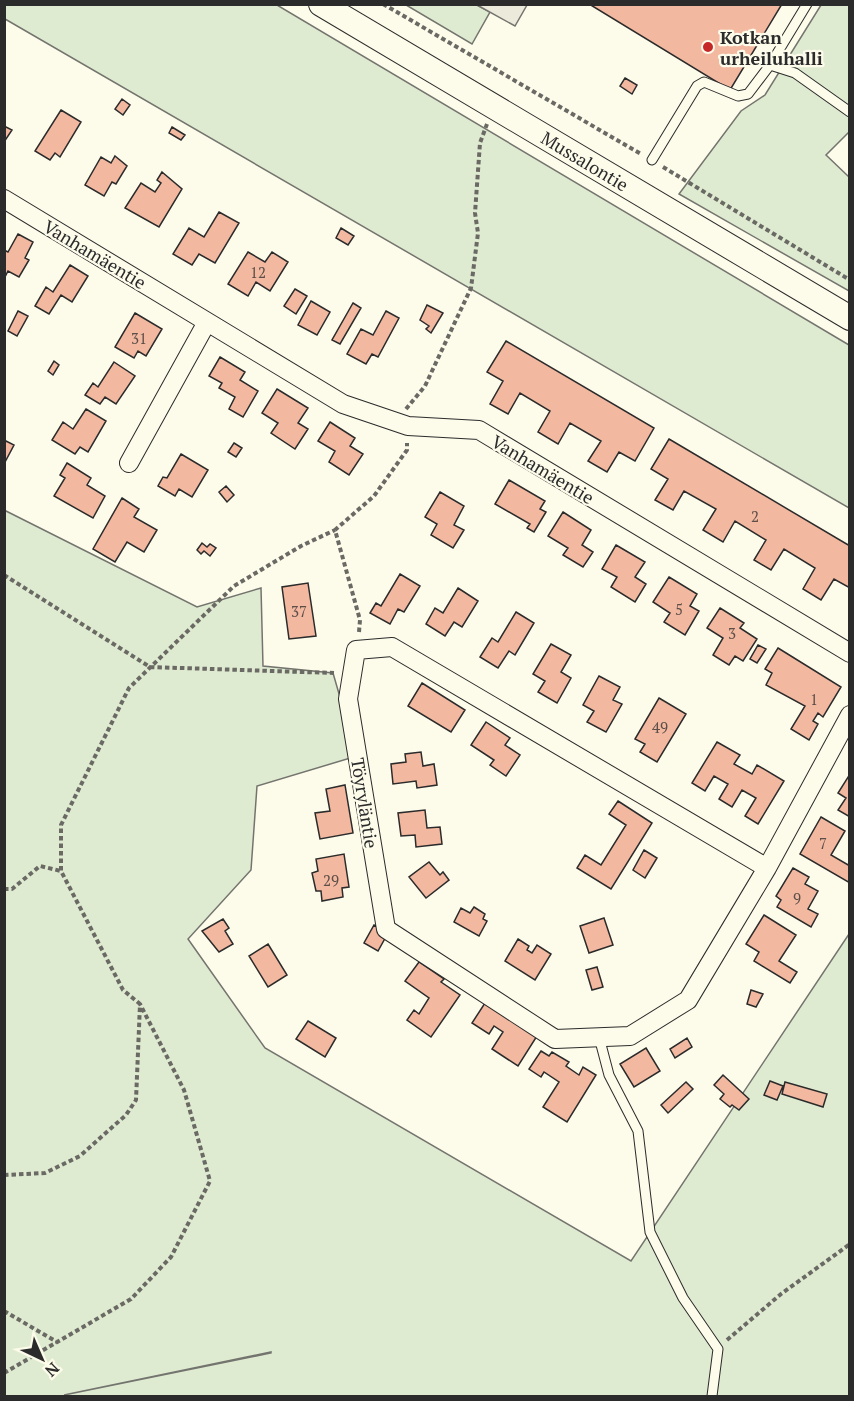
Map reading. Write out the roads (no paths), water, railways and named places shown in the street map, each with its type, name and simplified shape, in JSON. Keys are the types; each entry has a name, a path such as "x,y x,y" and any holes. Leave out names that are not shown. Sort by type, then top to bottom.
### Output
{"main road":[{"name":"Mussalontie","path":"321,4 849,318"}],"street":[{"name":"Vanhamäentie","path":"4,199 343,404 403,424 479,430 849,653"},
{"path":"129,463 207,322"},
{"name":"Töyryläntie","path":"767,868 392,647 356,650 348,699 386,929 555,1039 630,1036 688,1000 767,868 849,716"}],"lane":[{"path":"651,160 697,86 704,82 738,96 748,94 770,65 807,4"},
{"path":"770,65 795,73 849,112"},
{"path":"598,1037 609,1075 638,1131 650,1233 683,1298 718,1349 712,1396"}],"place":[{"name":"Kotkan urheiluhalli","path":"708,47"}]}
